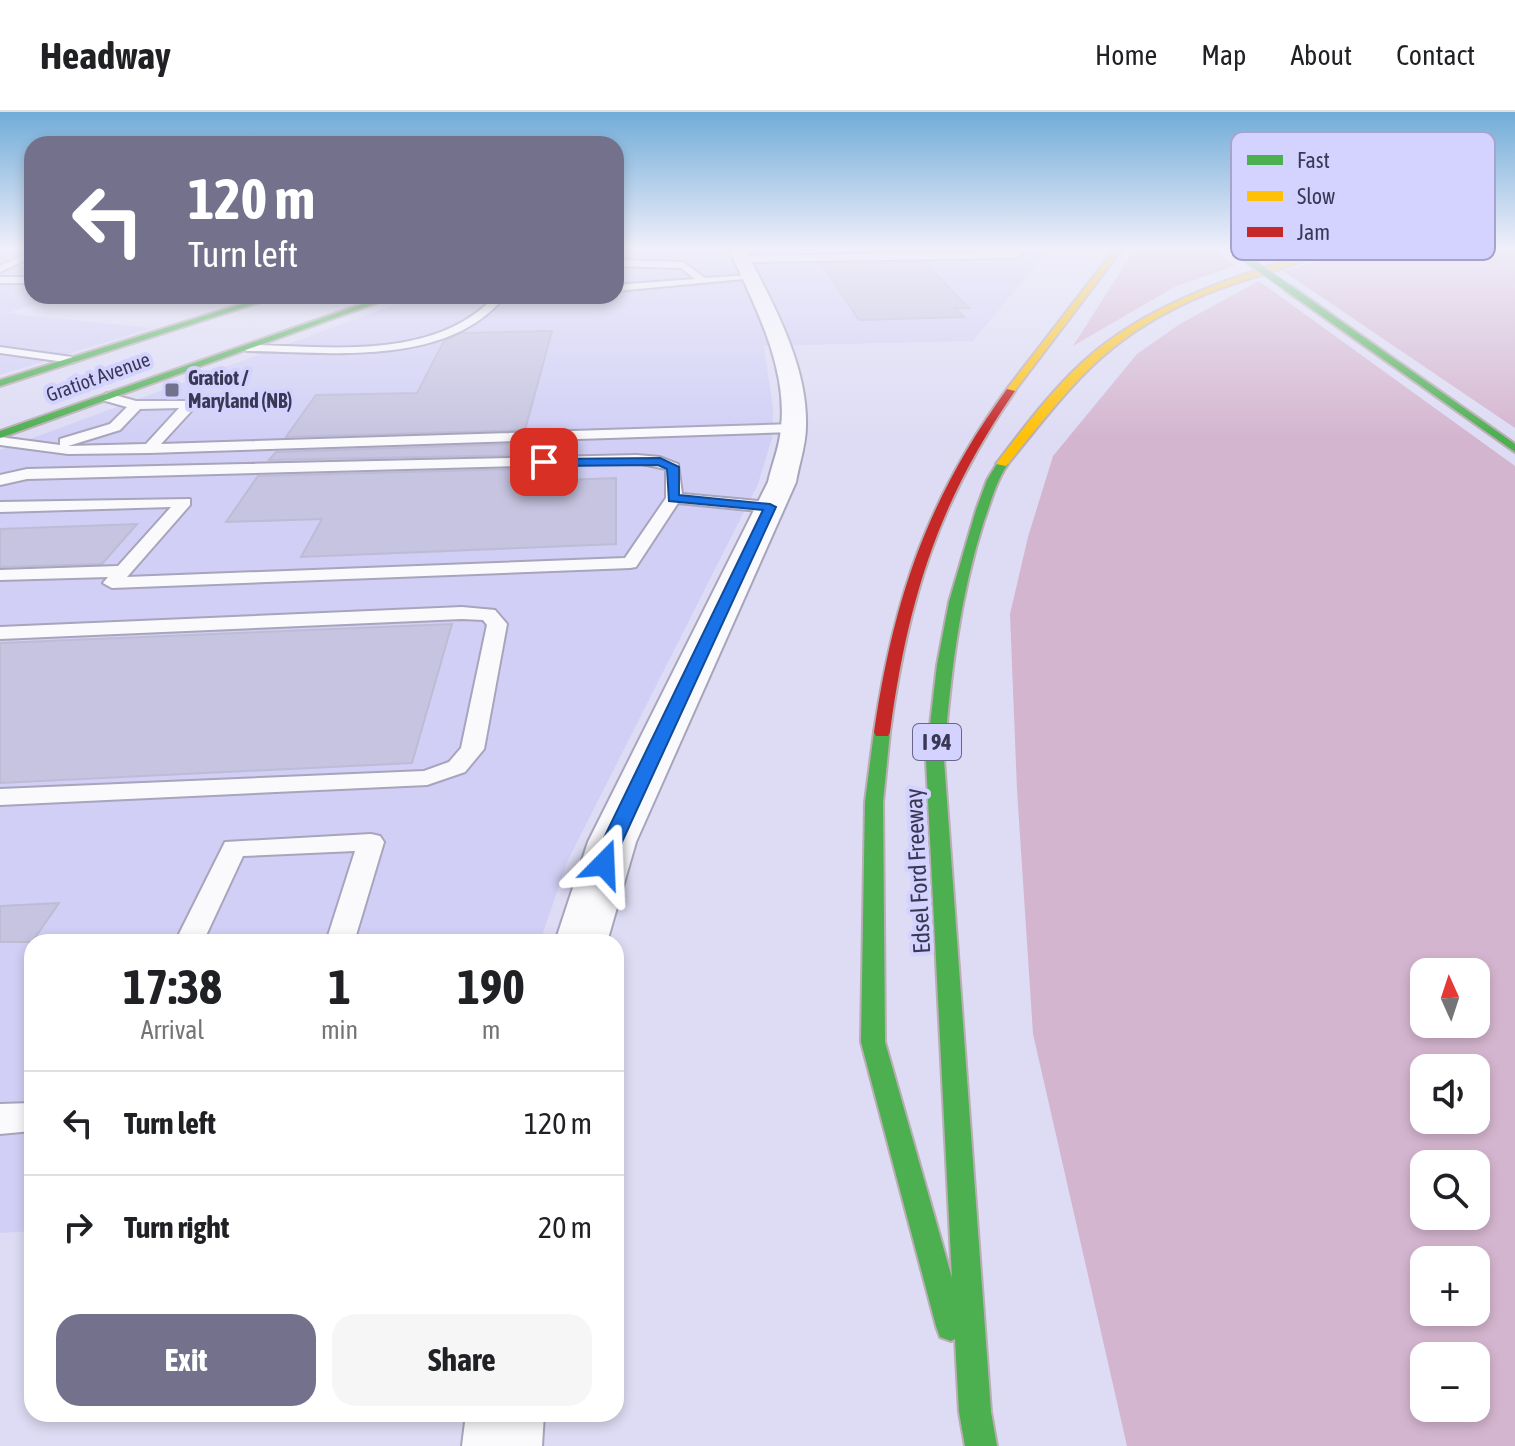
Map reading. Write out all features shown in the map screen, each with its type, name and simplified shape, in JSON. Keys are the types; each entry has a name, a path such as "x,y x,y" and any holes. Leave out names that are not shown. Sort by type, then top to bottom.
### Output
{"main road":[{"name":"Gratiot Avenue","path":"0,383 227,311"},
{"name":"Gratiot Avenue","path":"0,438 349,311"},
{"path":"975,1412 873,1042 874,802 890,664 913,574 940,503 966,454 992,415 1071,311"},
{"name":"Edsel Ford Freeway","path":"981,1446 975,1412 935,760 942,669 955,596 969,545 997,470 1088,362 1130,330 1164,311"},
{"path":"1321,311 1515,449"},
{"path":"127,343 126,352 138,363 193,367"}],"street":[{"path":"583,934 612,842 782,482 794,428 793,403 786,368 766,311"},
{"path":"502,1446 504,1422"}],"lane":[{"path":"247,348 366,350 388,347 465,326 482,311"},
{"path":"0,350 72,360"},
{"path":"107,397 135,405 190,404 149,449"},
{"path":"39,446 100,433 121,422 133,412 135,405"},
{"path":"0,438 68,450 149,449 794,428"},
{"path":"0,480 27,474 212,469 637,459 660,461 673,467 674,498 630,563 112,583 212,469"},
{"path":"674,498 770,507"},
{"path":"0,507 184,502"},
{"path":"0,575 123,571"},
{"path":"0,633 462,613 488,614 497,624 472,749 457,767 427,778 0,797"},
{"path":"193,934 234,848 371,842 342,934"},
{"path":"0,1119 24,1118"}],"shaded area":[{"path":"0,311 152,328 0,375"},
{"path":"377,311 998,311 973,341 764,346 773,408 772,438 758,484 567,862 543,934 24,934 24,1232 0,1233 0,450"},
{"path":"1095,311 1133,311 1073,346"},
{"path":"1203,311 1301,311 1515,466 1515,1446 1127,1446 1033,1034 1017,790 1010,614 1028,537 1053,456 1137,354 1180,324"},
{"path":"1342,311 1515,311 1515,428"}],"building":[{"path":"853,311 958,311 964,317 859,320"},
{"path":"552,331 525,430 286,437 316,395 417,393 444,341 462,333"},
{"path":"521,444 518,455 269,460 276,452"},
{"path":"515,469 511,482 616,478 616,544 301,557 322,519 226,522 258,476"},
{"path":"137,524 102,564 0,567 0,529"},
{"path":"452,624 412,763 0,783 0,643"},
{"path":"59,903 38,934 24,934 24,942 0,942 0,906"}],"traffic: fast":[{"path":"0,383 227,311"},
{"path":"0,435 349,311"},
{"path":"1321,311 1515,449"},
{"path":"981,1446 975,1412 935,760 945,665 956,602 992,480 1002,464"},
{"path":"882,732 874,802 873,1042 951,1326"}],"traffic: slow":[{"path":"1010,391 1071,311"},
{"path":"1002,464 1088,362 1113,341 1163,311"}],"traffic: jam":[{"path":"882,732 897,639 922,552 959,470 1010,391"}],"place":[{"name":"Gratiot / Maryland (NB)","path":"172,390"}],"route":[{"path":"544,462 660,461 673,467 674,498 770,507 604,864"}]}
